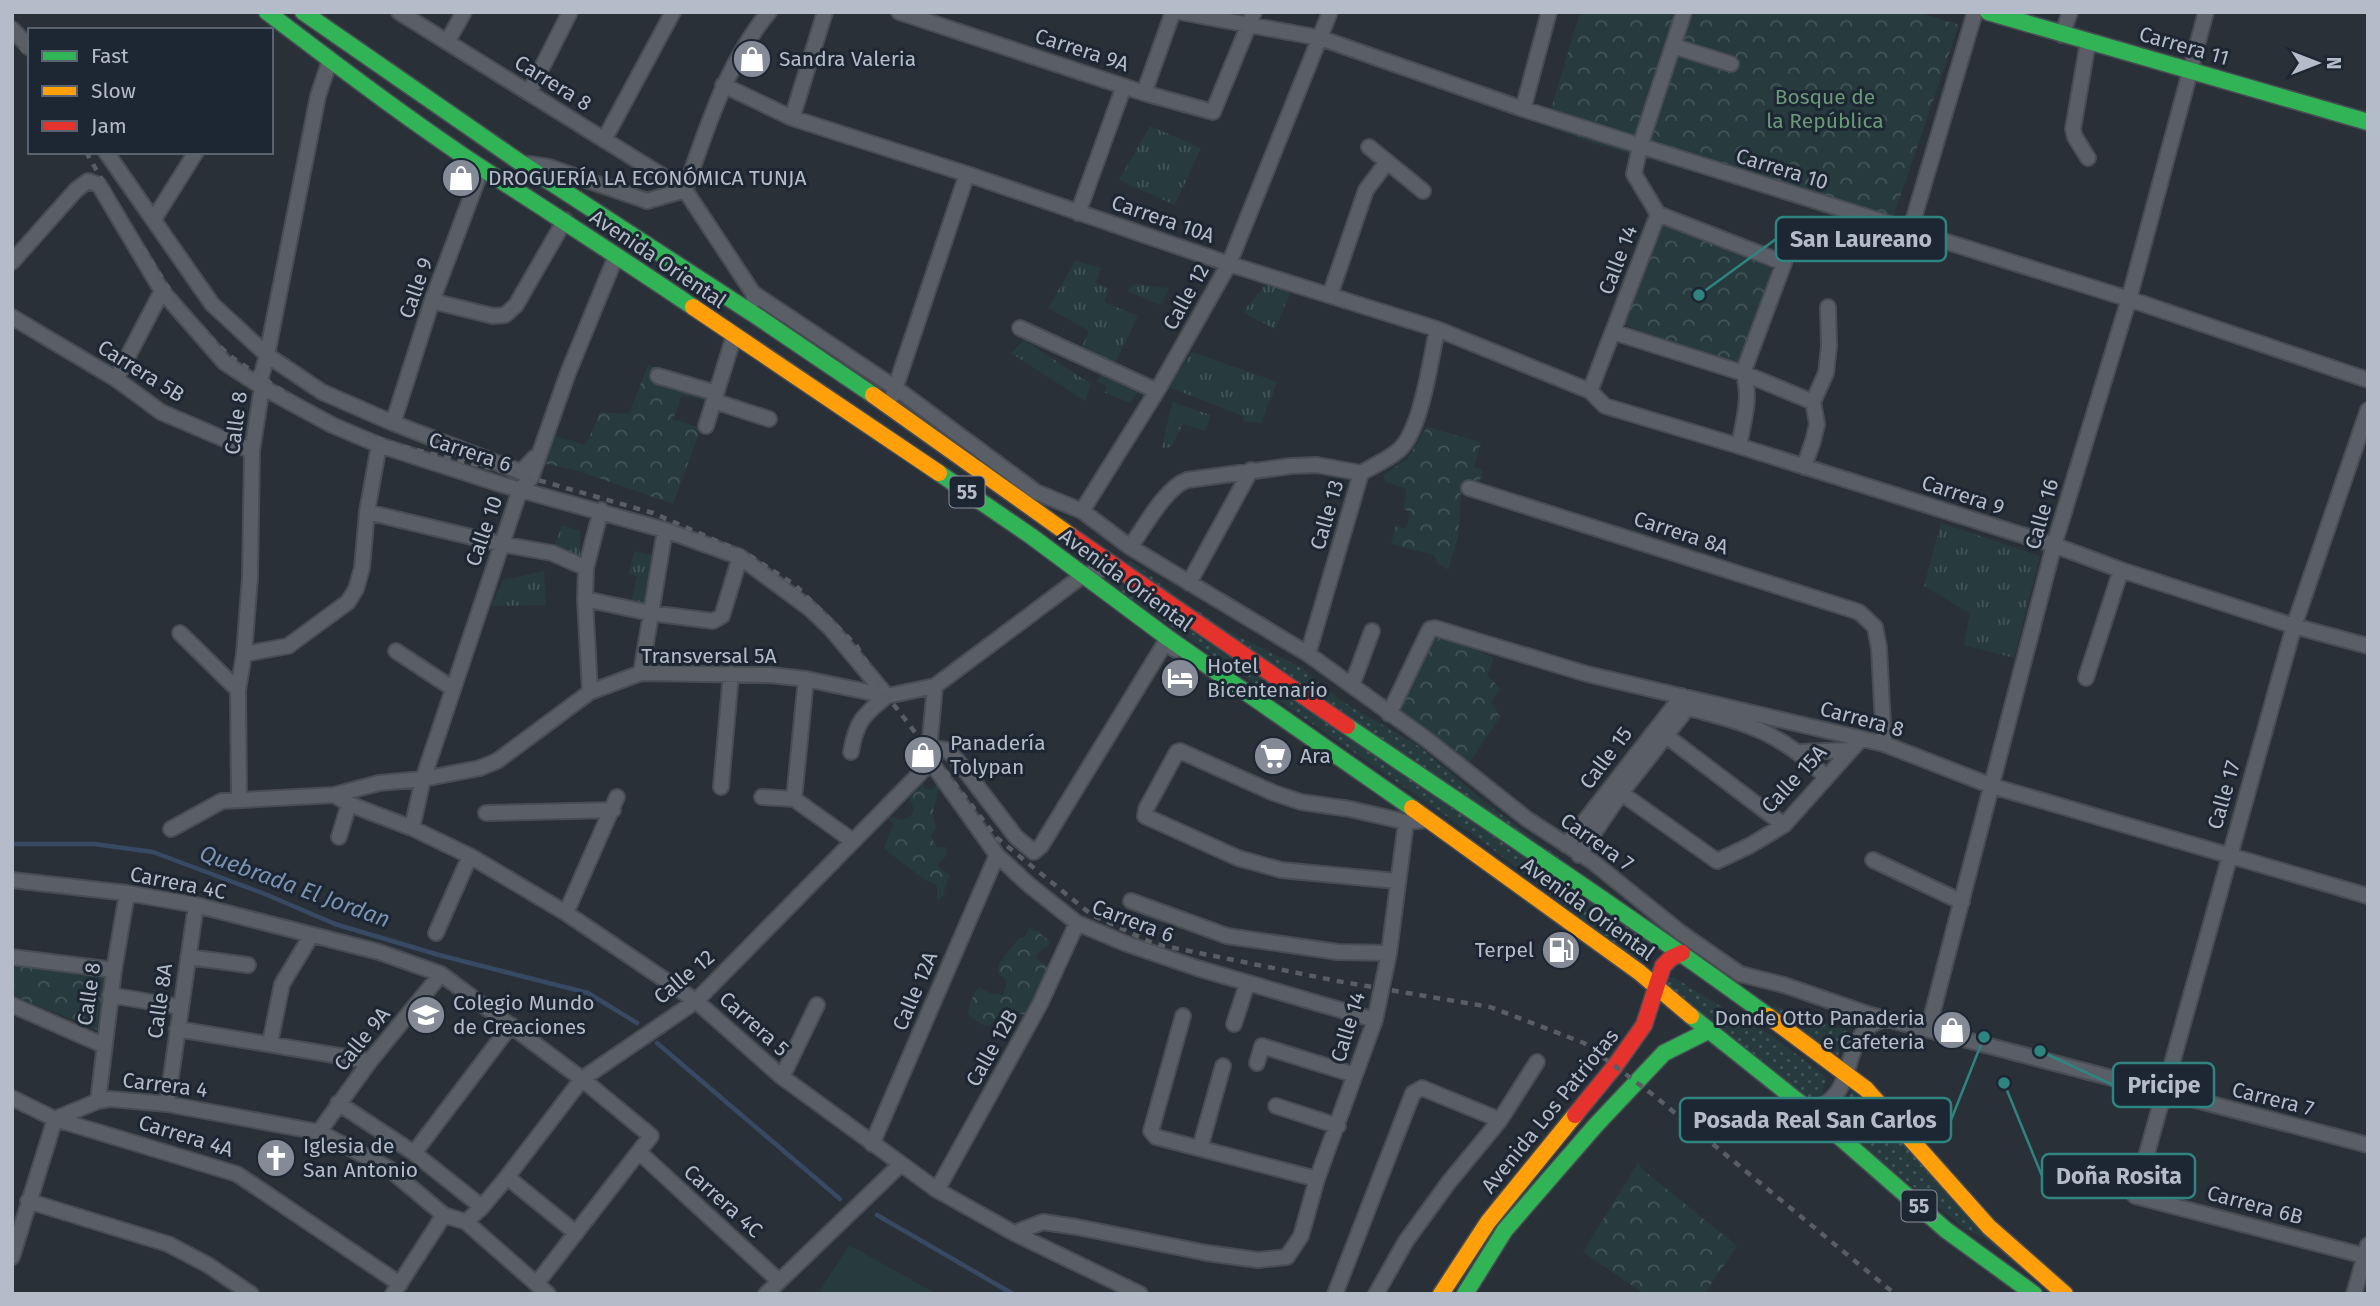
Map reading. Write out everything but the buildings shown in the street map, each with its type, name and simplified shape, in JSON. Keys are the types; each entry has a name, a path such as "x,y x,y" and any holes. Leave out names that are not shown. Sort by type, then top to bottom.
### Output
{"main road":[{"name":"Avenida Oriental","path":"303,12 522,163 888,405 1114,566 1536,855 1597,893 1682,954 1866,1089 1989,1227 2065,1294"},
{"name":"Carrera 11","path":"1988,12 2368,122"},
{"name":"Avenida Oriental","path":"272,20 482,168 565,219 615,256 1031,536 1082,576 1527,890 1639,972 1708,1031 1810,1111 1946,1230 2034,1294"},
{"name":"Avenida Los Patriotas","path":"1441,1294 1488,1222 1615,1066 1644,1025 1663,966 1671,958 1682,954"},
{"name":"Avenida Los Patriotas","path":"1465,1294 1505,1230 1604,1117 1664,1053 1708,1031"},
{"path":"2019,1281 2034,1267"}],"street":[{"name":"Carrera 8","path":"399,12 685,190 753,293 758,317"},
{"path":"447,42 464,12"},
{"path":"529,93 570,12"},
{"path":"604,140 673,12"},
{"path":"522,163 549,167 647,201 685,190 723,85 755,29 769,12"},
{"path":"792,118 825,12"},
{"name":"Carrera 9A","path":"900,12 925,16 1144,93 1213,112 1252,18"},
{"path":"1144,93 1173,12"},
{"name":"Carrera 10","path":"1180,12 1252,18 1320,38 1523,109 2129,299 2368,380"},
{"name":"Calle 12","path":"1082,511 1157,391 1228,264 1330,12"},
{"path":"1523,109 1549,12"},
{"name":"Calle 14","path":"1590,391 1658,214 1633,174 1684,12"},
{"path":"1910,231 1975,12"},
{"path":"2062,35 2070,12"},
{"name":"Calle 16","path":"1928,1030 2054,545 2129,299 2206,12"},
{"path":"12,29 28,46"},
{"path":"2088,42 2073,129 2088,158"},
{"path":"1673,46 1731,64"},
{"name":"Calle 8","path":"240,798 238,690 244,654 250,577 252,451 262,387 261,377 318,96 330,61"},
{"name":"Carrera 10A","path":"723,85 792,118 967,174 1228,264 1437,329 1590,391"},
{"path":"1078,213 1124,86"},
{"path":"1368,147 1423,191"},
{"name":"Carrera 6","path":"107,154 212,304 267,355 322,392 393,423 521,472 537,454"},
{"path":"154,219 195,154"},
{"path":"1330,295 1366,190 1387,162"},
{"name":"Calle 9","path":"393,423 432,301 482,168"},
{"path":"888,405 897,389 967,174"},
{"name":"Carrera 6","path":"12,262 76,190 89,181 99,185 162,291 197,334 226,363 262,387 332,425 379,444 520,490 601,510 740,557 831,629 887,696"},
{"path":"1658,214 1784,263 1742,373 1748,389 1739,446"},
{"path":"432,301 492,316 505,315 516,305 565,219"},
{"name":"Calle 10","path":"412,828 423,779 452,688 520,490 531,478 537,454 615,256"},
{"path":"116,379 162,291"},
{"name":"Avenida Oriental","path":"753,293 897,389 1036,492 1082,511 1130,547 1308,654"},
{"path":"1804,467 1814,441 1814,402 1826,373 1829,346 1828,307"},
{"name":"Carrera 5B","path":"12,317 116,379 161,412 252,451"},
{"path":"1020,328 1157,391"},
{"name":"Calle 13","path":"1308,654 1361,473 1399,451 1410,438 1437,329"},
{"path":"1613,332 1742,373 1814,402"},
{"path":"706,426 734,336"},
{"path":"657,376 769,419"},
{"name":"Carrera 9","path":"1590,391 1605,406 2054,545 2121,570 2294,626 2368,646"},
{"name":"Calle 17","path":"2135,1196 2294,626 2368,410"},
{"path":"244,654 288,646 348,602 356,589 362,568 367,512 379,444"},
{"path":"1130,547 1179,483 1200,477 1251,470 1317,465 1361,473"},
{"path":"1189,583 1251,470"},
{"name":"Carrera 8A","path":"1469,488 1859,612 1875,627 1879,648 1884,744"},
{"path":"590,692 586,568 601,510"},
{"path":"367,512 501,544 552,553 586,568"},
{"path":"641,673 664,530"},
{"path":"585,599 650,613 719,620 740,557"},
{"path":"931,762 929,750 935,686 1082,576 1114,566"},
{"path":"2086,678 2121,570"},
{"name":"Carrera 8","path":"1389,713 1430,629 1435,628 1684,703 1855,745 1884,744 1992,786 2368,896"},
{"path":"1352,685 1372,631"},
{"path":"180,633 238,690"},
{"path":"931,762 940,749 947,750 1016,836 1034,852 1041,846 1165,643 1189,661 1195,656"},
{"path":"396,651 452,688"},
{"name":"Carrera 7","path":"1308,654 1579,855 1593,862 1707,953 1740,974 1928,1030 2368,1145"},
{"name":"Transversal 5A","path":"171,829 222,800 334,795 379,783 423,779 480,768 497,761 590,692 641,673 731,674 806,679 887,696 935,686"},
{"path":"721,787 731,674"},
{"path":"794,799 806,679"},
{"path":"851,752 854,731 864,715 887,696"},
{"path":"1684,703 1693,709 1754,726 1800,752 1825,776"},
{"name":"Calle 15","path":"1579,855 1665,735 1684,703"},
{"name":"Calle 15","path":"1566,845 1684,703"},
{"path":"1665,735 1784,825"},
{"path":"1800,752 1855,745"},
{"name":"Calle 15A","path":"1621,793 1717,861 1784,825 1855,745"},
{"path":"1397,881 1281,870 1238,858 1145,816 1146,809 1180,751 1274,793 1301,802 1350,809 1406,822 1428,820"},
{"name":"Calle 12","path":"466,1222 507,1177 582,1079 696,1000 931,762"},
{"name":"Carrera 6","path":"931,762 997,855 1077,923 1127,944 1247,984 1375,1020"},
{"name":"Carrera 5","path":"334,795 470,856 566,913 696,1000 782,1077 937,1190 1014,1233 1140,1294"},
{"path":"762,797 794,799 853,841"},
{"path":"486,813 615,803 566,913"},
{"path":"339,837 349,804"},
{"name":"Calle 14","path":"1014,1233 1043,1222 1207,1253 1258,1260 1287,1257 1301,1236 1317,1179 1375,1020 1389,953 1406,822"},
{"name":"Calle 12A","path":"872,1144 997,855"},
{"path":"436,933 470,856"},
{"path":"1872,860 1962,902"},
{"name":"Carrera 4C","path":"12,880 127,893 196,905 423,962 582,1079 651,1136 639,1152 779,1281"},
{"name":"Calle 8","path":"98,1101 103,1045 127,893"},
{"path":"1131,901 1227,936 1338,952 1389,953"},
{"name":"Calle 8A","path":"167,1104 196,905"},
{"name":"Calle 12B","path":"937,1190 1040,1004 1077,923"},
{"path":"270,1043 282,984 311,936"},
{"path":"1682,954 1707,953"},
{"path":"12,957 114,970"},
{"path":"188,957 248,965"},
{"name":"Calle 9A","path":"319,1132 370,1061 441,974"},
{"path":"1234,1024 1247,984"},
{"path":"110,995 180,1007"},
{"path":"12,1005 103,1045"},
{"path":"782,1077 817,1005"},
{"path":"1183,1016 1151,1131 1156,1137 1317,1179"},
{"path":"1810,1111 1823,1107 1834,1098 1842,1087 1859,1041 1870,1026 1884,1018"},
{"path":"414,1153 511,1025"},
{"path":"177,1029 370,1061"},
{"path":"1257,1063 1262,1046 1355,1075"},
{"path":"1376,1294 1406,1241 1500,1119 1537,1062"},
{"path":"1200,1148 1223,1066"},
{"path":"1335,1294 1413,1093 1427,1090 1500,1119"},
{"path":"12,1098 55,1119 12,1257"},
{"name":"Carrera 4","path":"55,1119 98,1101 167,1104 319,1132"},
{"path":"338,1103 414,1153 482,1207"},
{"path":"1276,1105 1338,1126"},
{"name":"Carrera 4A","path":"55,1119 237,1174 397,1289"},
{"path":"319,1132 388,1167 444,1215 466,1222 548,1294"},
{"path":"537,1283 639,1152"},
{"path":"766,1294 900,1165"},
{"path":"507,1177 576,1233"},
{"name":"Carrera 6B","path":"2135,1196 2366,1250"},
{"path":"28,1201 168,1244 208,1265 251,1294"},
{"path":"397,1289 444,1215"},
{"path":"2354,1294 2366,1250"}],"green space":[{"name":"Bosque de la República","path":"1580,12 1917,12 1959,25 1889,229 1593,143 1546,126"},
{"path":"1150,126 1201,148 1175,205 1119,180"},
{"path":"1660,221 1772,265 1743,373 1623,324"},
{"path":"1075,261 1101,268 1095,283 1109,289 1104,302 1138,316 1113,367 1081,349 1089,331 1048,308"},
{"path":"1135,284 1169,288 1161,305 1127,291"},
{"path":"1266,284 1291,291 1275,329 1243,312"},
{"path":"1024,340 1091,384 1085,401 1011,353"},
{"path":"1192,352 1277,382 1261,423 1243,421 1244,416 1168,387"},
{"path":"648,365 715,387 708,401 682,395 673,419 701,428 673,504 579,471 542,463 554,436 586,445 600,412 629,414"},
{"path":"1107,369 1141,387 1130,403 1104,392 1107,386 1096,381"},
{"path":"1172,402 1211,415 1205,431 1183,424 1171,447 1162,448"},
{"path":"1427,427 1481,442 1474,467 1483,470 1479,483 1468,480 1461,492 1458,537 1448,570 1437,562 1434,555 1391,544 1396,526 1406,529 1411,512 1403,509 1407,489 1386,482 1383,475 1407,459"},
{"path":"1941,523 2040,556 2014,658 1964,645 1970,613 1924,586"},
{"path":"562,525 580,531 580,563 552,553"},
{"path":"634,551 662,558 650,612 630,607 637,576 629,574"},
{"path":"1131,561 1186,603 1235,635 1300,667 1342,701 1420,747 1491,807 1668,938 1125,563"},
{"path":"544,571 546,605 491,606 503,580"},
{"path":"1102,571 1652,944 1653,948 1640,964 1478,838 1098,576"},
{"path":"1432,629 1494,658 1487,675 1500,688 1491,702 1500,717 1465,769 1392,714"},
{"path":"939,782 933,813 936,827 931,837 937,847 946,847 947,855 938,864 939,868 950,875 944,889 945,895 937,901 937,886 884,849 893,823 888,819 889,816 902,820 911,816 914,809 909,798 924,783 925,789 931,790"},
{"path":"1029,928 1039,932 1051,943 1036,957 1038,961 1048,965 1046,979 1026,1015 1005,1012 989,1026 981,1024 968,1014 973,996 979,987 990,993 1003,995 1007,981 998,973 999,963 1020,937 1025,937"},
{"path":"12,964 105,977 97,1030 12,995"},
{"path":"1673,977 1725,1009 1752,1021 1820,1072 1826,1078 1822,1095 1815,1100 1806,1099 1665,988 1668,978"},
{"path":"1774,1006 1849,1031 1841,1038 1838,1058 1771,1009"},
{"path":"1852,1091 1856,1091 2017,1265 1982,1236 1965,1229 1828,1117 1844,1105"},
{"path":"1638,1163 1737,1246 1704,1294 1645,1294 1583,1252"},
{"path":"849,1245 937,1294 818,1294"}],"waterway":[{"name":"Quebrada El Jordan","path":"12,844 94,844 153,852 265,894 335,924 439,955 588,993 637,1023"},
{"name":"Quebrada El Jordan","path":"657,1043 840,1199"},
{"name":"Quebrada El Jordan","path":"877,1215 1013,1294"}],"railway":[{"path":"12,36 28,56"},
{"path":"87,154 131,230 177,301 210,338 233,358 299,402 333,422 396,445 531,478 653,513 749,555 795,585 856,645 887,696 997,838 1092,915 1155,944 1337,981 1490,1007 1584,1043 1652,1094 1895,1294"}],"traffic: fast":[{"path":"267,12 455,150 693,307"},
{"path":"303,12 521,163 873,395"},
{"path":"1988,12 2368,122"},
{"path":"939,473 1031,536 1168,638 1412,808"},
{"path":"1347,726 1611,905 1768,1016"},
{"path":"1691,1016 1810,1111 1946,1230 2034,1294"},
{"path":"1465,1294 1505,1230 1596,1125 1664,1053 1708,1031"}],"traffic: slow":[{"path":"693,307 939,473"},
{"path":"873,395 1071,536"},
{"path":"1412,808 1639,972 1691,1016"},
{"path":"1768,1016 1866,1089 1989,1227 2065,1294"},
{"path":"1441,1294 1488,1222 1575,1115"}],"traffic: jam":[{"path":"1071,536 1347,726"},
{"path":"1575,1115 1644,1025 1663,966 1682,953"}],"place":[{"name":"Sandra Valeria","path":"752,59"},
{"name":"DROGUERÍA LA ECONÓMICA TUNJA","path":"461,178"},
{"name":"San Laureano","path":"1699,295"},
{"name":"Hotel Bicentenario","path":"1180,678"},
{"name":"Panadería Tolypan","path":"923,755"},
{"name":"Ara","path":"1273,756"},
{"name":"Terpel","path":"1561,950"},
{"name":"Colegio Mundo de Creaciones","path":"426,1015"},
{"name":"Donde Otto Panaderia e Cafeteria","path":"1952,1030"},
{"name":"Posada Real San Carlos","path":"1984,1037"},
{"name":"Pricipe","path":"2040,1051"},
{"name":"Doña Rosita","path":"2004,1083"},
{"name":"Iglesia de San Antonio","path":"276,1158"}]}
